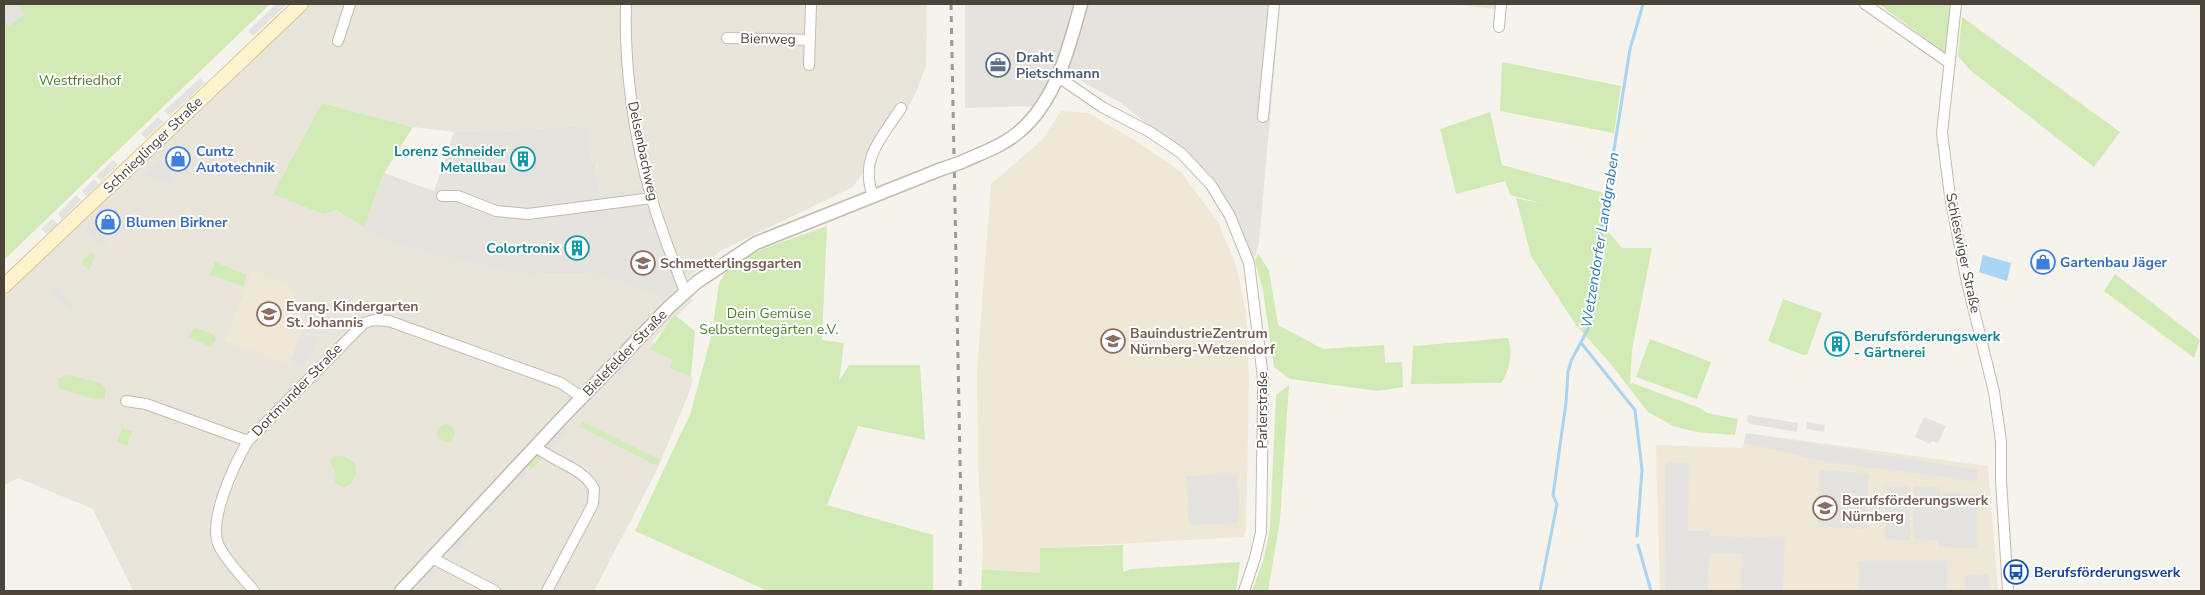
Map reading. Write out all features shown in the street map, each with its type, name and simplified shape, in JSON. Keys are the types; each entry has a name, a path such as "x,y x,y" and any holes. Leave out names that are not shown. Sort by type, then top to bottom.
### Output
{"main road":[{"name":"Schnieglinger Straße","path":"4,286 301,4"}],"street":[{"path":"338,41 350,4"},
{"name":"Delsenbachweg","path":"626,4 628,78 652,198 685,292"},
{"name":"Bienweg","path":"809,65 811,4"},
{"name":"Bielefelder Straße","path":"401,591 685,292 720,265 756,242 962,162 997,146 1019,132 1040,110 1058,76 1081,4"},
{"path":"1263,117 1274,4"},
{"path":"1499,27 1502,4"},
{"path":"1865,4 1948,62"},
{"name":"Schleswiger Straße","path":"1956,4 1943,114 1944,149 1964,269 1994,392 2001,441 2001,481 2008,591"},
{"name":"Bienweg","path":"727,38 810,40"},
{"name":"Parlerstraße","path":"1058,76 1102,107 1150,132 1181,152 1212,186 1230,216 1249,263 1263,378 1263,408 1261,532 1244,591"},
{"path":"873,196 868,180 869,164 876,145 901,108"},
{"path":"442,196 458,196 496,211 528,214 652,198"},
{"name":"Dortmunder Straße","path":"254,591 219,546 215,533 216,520 237,459 248,441 358,327 374,320 389,321 561,382 583,398"},
{"path":"126,401 146,404 248,441"},
{"path":"536,447 549,457 584,475 594,489 593,504 547,591"},
{"path":"432,558 495,591"}],"shaded area":[{"path":"4,4 18,4 25,14 9,26 4,20"},
{"path":"276,4 287,4 253,36 248,31"},
{"path":"310,4 927,4 926,66 917,90 905,114 853,187 720,251 680,285 693,300 652,341 693,379 656,472 594,591 133,591 93,509 18,478 4,485 4,288","holes":["322,103 413,127 454,132 526,130 585,124 591,164 597,164 598,195 619,281 590,274 530,275 473,265 400,245 336,210"]},
{"path":"965,4 1280,4 1259,243 1254,261 1211,175 1120,102 1071,76 1034,106 965,108"},
{"path":"1449,4 1496,4 1495,9"},
{"path":"200,78 205,83 169,116 164,111"},
{"name":"BauindustrieZentrum Nürnberg-Wetzendorf","path":"1061,111 1088,113 1138,142 1181,172 1218,222 1236,265 1246,311 1249,384 1246,529 1244,537 1041,548 1040,573 982,569 983,547 978,466 977,371 991,184 1042,140"},
{"path":"158,117 163,122 146,139 141,134"},
{"path":"586,124 591,163 596,163 599,195 652,188 679,285 665,297 619,281 590,274 530,275 473,265 400,245 364,227 384,173 434,191 454,132 526,130"},
{"path":"163,158 171,168 167,172 175,180 171,184 161,180 159,183 144,174"},
{"path":"113,160 118,165 101,181 96,176"},
{"path":"94,179 99,184 86,196 82,191"},
{"path":"76,195 81,200 62,219 58,214"},
{"path":"52,219 58,224 47,234 41,229"},
{"path":"92,226 108,242 101,247 86,232"},
{"name":"Evang. Kindergarten St. Johannis","path":"252,271 289,285 296,295 295,301 310,328 301,334 290,365 225,341"},
{"path":"57,285 74,304 70,311 51,291"},
{"path":"301,334 316,339 311,356 304,365 291,361"},
{"path":"633,352 638,357 620,376 615,372"},
{"path":"1748,415 1798,423 1797,432 1750,424 1747,421"},
{"path":"1924,417 1946,426 1938,443 1932,441 1930,444 1915,437"},
{"path":"1807,422 1825,425 1824,432 1806,429"},
{"path":"563,427 568,431 553,448 548,443"},
{"name":"Berufsförderungswerk Nürnberg","path":"1746,433 1988,466 1998,591 1660,591 1656,445 1743,448"},
{"path":"1746,433 1978,470 1977,481 1832,463 1744,443"},
{"path":"1666,462 1689,462 1688,531 1709,531 1710,536 1785,538 1783,591 1741,591 1742,553 1709,553 1708,591 1665,591"},
{"path":"527,464 532,469 510,493 505,488"},
{"path":"1819,470 1869,473 1867,529 1817,527"},
{"path":"1237,473 1239,523 1189,525 1186,476"},
{"path":"1886,486 1910,486 1910,496 1914,496 1914,486 1940,487 1940,493 1977,494 1977,548 1939,547 1938,540 1913,539 1914,508 1910,508 1910,540 1885,539"},
{"path":"503,491 508,495 490,514 485,510"},
{"path":"469,527 474,531 454,552 449,548"},
{"path":"1859,561 1947,561 1947,591 1859,591"},
{"path":"431,567 436,572 423,586 418,581"},
{"path":"1989,574 1990,591 1966,591 1965,575"}],"green space":[{"name":"Westfriedhof","path":"4,4 270,4 4,260"},
{"path":"1879,4 1951,4 1945,53"},
{"path":"1962,17 2120,132 2094,167 1970,70 1958,56"},
{"path":"1502,62 1621,86 1614,133 1500,111"},
{"path":"322,103 413,127 384,173 364,227 336,210 323,214 273,194"},
{"path":"1490,112 1502,165 1611,195 1606,229 1622,248 1652,248 1632,350 1630,385 1632,383 1700,408 1707,413 1738,419 1735,435 1696,432 1673,426 1648,412 1610,363 1576,325 1531,256 1516,198 1544,204 1510,195 1505,181 1456,194 1440,129"},
{"name":"Dein Gemüse Selbsterntegärten e.V.","path":"827,226 822,340 844,343 839,381 849,365 920,365 925,440 858,426 827,505 933,535 933,591 768,591 635,531 691,412 712,333 719,283 728,269 760,250"},
{"path":"92,252 95,256 89,270 81,262"},
{"path":"1258,253 1269,271 1278,325 1323,349 1384,345 1385,363 1402,362 1403,387 1378,391 1290,379 1274,367 1263,291 1255,261"},
{"path":"215,262 247,275 243,286 210,275"},
{"path":"2115,274 2200,340 2194,358 2104,291"},
{"path":"1783,299 1822,313 1807,355 1768,341"},
{"path":"675,315 695,331 691,377 670,368 673,360 650,349"},
{"path":"194,328 211,333 216,339 211,347 188,337"},
{"path":"1508,338 1510,361 1507,373 1501,383 1411,384 1413,346"},
{"path":"1650,339 1711,362 1697,399 1636,377"},
{"path":"67,375 101,383 105,388 105,398 94,399 58,388 59,378"},
{"path":"1289,385 1280,520 1268,591 1252,591 1264,558 1270,529 1276,395"},
{"path":"583,422 660,460 657,466 579,426"},
{"path":"446,424 452,427 455,433 452,439 446,442 440,439 437,433 440,427"},
{"path":"122,428 132,431 127,446 117,442"},
{"path":"537,454 542,458 532,469 527,464"},
{"path":"335,456 344,456 355,464 356,472 354,479 343,488 335,482 335,471 329,462"},
{"path":"1123,545 1123,572 1131,569 1240,562 1236,591 981,591 982,569 1040,573 1040,548"}],"water":[{"path":"1983,255 2011,263 2007,281 1979,272"}],"waterway":[{"name":"Wetzendorfer Landgraben","path":"1540,591 1557,504 1553,495 1566,403 1568,372 1571,361 1589,327 1589,307 1630,49 1643,4"},
{"path":"1582,344 1635,410 1642,470 1637,536"},
{"path":"1638,545 1651,591"}],"railway":[{"path":"951,4 961,509 960,591"}],"place":[{"name":"Draht Pietschmann","path":"998,65"},
{"name":"Cuntz Autotechnik","path":"178,159"},
{"name":"Lorenz Schneider Metallbau","path":"523,159"},
{"name":"Blumen Birkner","path":"108,222"},
{"name":"Colortronix","path":"577,248"},
{"name":"Gartenbau Jäger","path":"2043,262"},
{"name":"Schmetterlingsgarten","path":"643,263"},
{"name":"Evang. Kindergarten St. Johannis","path":"269,314"},
{"name":"BauindustrieZentrum Nürnberg-Wetzendorf","path":"1113,341"},
{"name":"Berufsförderungswerk - Gärtnerei","path":"1837,344"},
{"name":"Berufsförderungswerk Nürnberg","path":"1825,508"},
{"name":"Berufsförderungswerk","path":"2016,572"}]}
